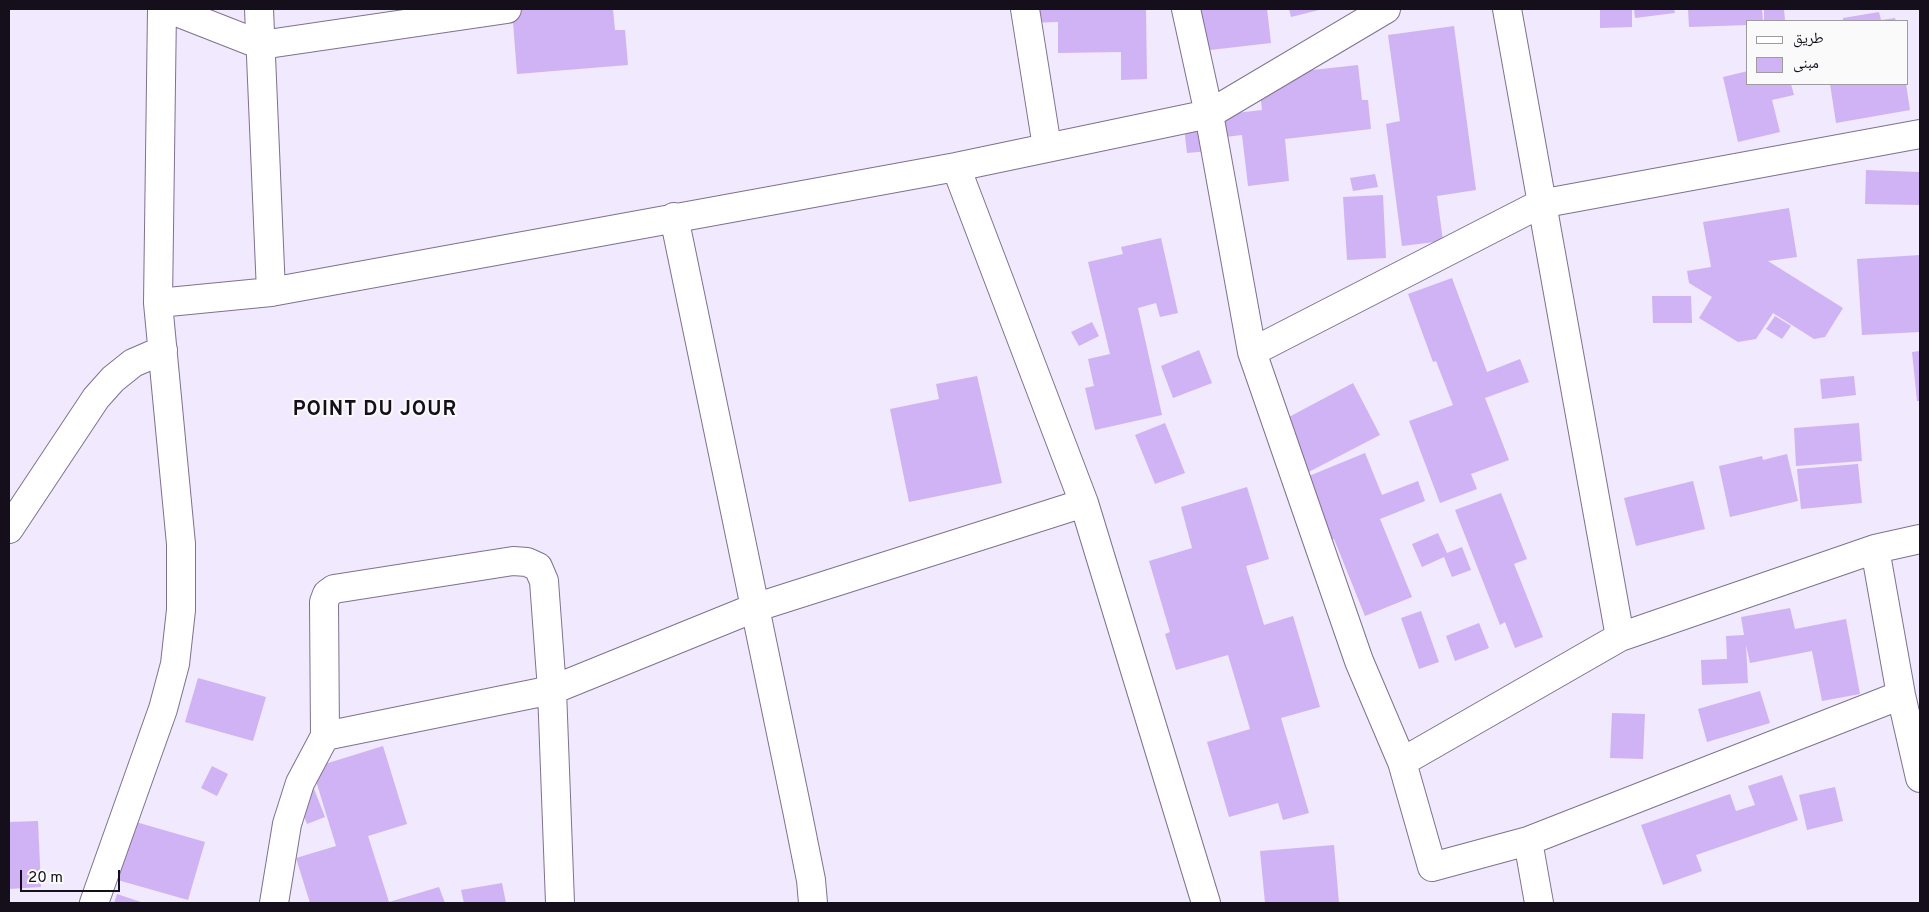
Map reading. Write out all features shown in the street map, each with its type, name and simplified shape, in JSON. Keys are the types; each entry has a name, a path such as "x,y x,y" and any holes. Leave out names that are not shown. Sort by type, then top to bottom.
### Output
{"street":[{"path":"94,903 162,709 175,664 181,610 181,544 158,303 162,9"},
{"path":"169,9 261,45 507,9"},
{"path":"259,9 271,292"},
{"path":"1025,9 1047,146"},
{"path":"1186,9 1209,114 1252,352 1359,661 1402,762 1432,867 1528,841 1901,695"},
{"path":"158,303 271,292 956,167 1047,146 1209,114 1386,9"},
{"path":"1506,9 1620,638"},
{"path":"1252,352 1540,204 1920,134"},
{"path":"956,167 1084,503 1206,903"},
{"path":"674,217 801,828 811,880 813,903"},
{"path":"9,529 96,398 113,379 133,363 163,350"},
{"path":"325,736 552,690 754,608 1084,503"},
{"path":"1402,762 1620,638 1875,549 1920,538"},
{"path":"1875,549 1901,695 1920,778"},
{"path":"274,903 288,824 300,784 325,736 324,602 328,594 334,589 513,560 528,562 538,567 544,581 552,690 560,903"},
{"path":"1528,841 1540,903"}],"building":[{"path":"512,9 613,9 615,30 625,30 628,65 517,74"},
{"path":"1026,9 1146,9 1147,79 1121,80 1121,52 1058,53 1058,22 1026,23"},
{"path":"1179,9 1267,9 1271,43 1184,53"},
{"path":"1289,9 1323,9 1291,17"},
{"path":"1600,9 1632,9 1632,27 1600,28"},
{"path":"1634,9 1674,9 1675,13 1635,18"},
{"path":"1688,9 1762,9 1763,20 1746,20 1746,25 1689,27"},
{"path":"1764,9 1784,9 1785,20 1764,20"},
{"path":"1879,12 1881,20 1843,20 1843,18"},
{"path":"1454,26 1476,190 1437,196 1443,241 1402,246 1386,124 1400,121 1388,35"},
{"path":"1358,65 1362,100 1368,100 1371,129 1285,139 1289,181 1248,186 1242,135 1208,139 1209,151 1187,153 1183,119 1262,110 1258,76"},
{"path":"1746,71 1746,85 1791,85 1794,95 1772,100 1780,132 1738,142 1723,77"},
{"path":"1830,85 1906,85 1910,110 1836,123"},
{"path":"1866,170 1920,172 1920,205 1865,204"},
{"path":"1375,174 1378,187 1353,191 1350,178"},
{"path":"1383,195 1386,258 1347,260 1343,197"},
{"path":"1789,208 1797,257 1768,261 1843,308 1825,337 1814,339 1773,313 1756,339 1738,342 1699,318 1712,297 1689,283 1687,271 1711,267 1703,222"},
{"path":"1161,238 1178,313 1160,317 1156,303 1138,308 1162,415 1095,430 1085,388 1094,386 1088,359 1110,354 1088,262 1123,254 1121,247"},
{"path":"1920,255 1920,332 1862,335 1857,259"},
{"path":"1452,278 1487,372 1520,359 1529,382 1485,398 1509,460 1471,474 1477,489 1440,503 1409,421 1453,405 1436,361 1433,362 1408,294"},
{"path":"1652,296 1691,296 1692,323 1653,323"},
{"path":"1775,316 1791,326 1782,339 1766,329"},
{"path":"1092,322 1099,336 1079,346 1071,332"},
{"path":"1199,350 1212,383 1173,398 1161,366"},
{"path":"1920,351 1920,401 1917,401 1912,352"},
{"path":"977,376 1002,483 909,502 890,409 939,399 936,384"},
{"path":"1854,376 1856,395 1822,399 1820,379"},
{"path":"1353,383 1380,435 1297,478 1270,427"},
{"path":"1165,423 1185,473 1155,484 1135,435"},
{"path":"1859,423 1862,461 1796,466 1794,428"},
{"path":"1365,453 1382,495 1418,481 1425,501 1380,519 1412,597 1365,616 1334,539 1315,547 1304,478"},
{"path":"1787,454 1798,501 1730,517 1719,466 1762,456 1763,460"},
{"path":"1858,464 1862,503 1801,509 1797,469"},
{"path":"1693,481 1705,529 1636,546 1624,498"},
{"path":"1247,487 1269,559 1246,566 1264,625 1293,616 1320,707 1281,718 1309,813 1283,820 1278,803 1229,817 1207,742 1250,729 1228,655 1176,670 1165,634 1170,632 1149,561 1192,548 1181,507"},
{"path":"1501,493 1527,559 1514,564 1543,637 1515,648 1505,622 1500,625 1455,510"},
{"path":"1438,533 1447,553 1462,547 1471,570 1452,577 1444,557 1422,567 1412,544"},
{"path":"1790,608 1795,629 1846,619 1860,694 1822,701 1812,651 1750,663 1746,645 1748,683 1702,685 1701,660 1727,659 1726,636 1744,635 1741,617"},
{"path":"1421,611 1439,662 1419,669 1401,618"},
{"path":"1479,623 1489,648 1455,661 1446,636"},
{"path":"198,678 266,697 253,741 185,722"},
{"path":"1760,691 1770,723 1707,742 1698,709"},
{"path":"1612,713 1645,714 1643,759 1610,758"},
{"path":"383,746 407,824 368,836 389,902 439,887 445,903 310,903 296,858 336,846 312,768"},
{"path":"212,766 228,774 217,796 201,788"},
{"path":"1782,775 1798,820 1696,855 1702,871 1663,885 1641,825 1730,794 1736,811 1755,805 1748,786"},
{"path":"311,781 325,817 307,824 293,787"},
{"path":"1835,787 1843,821 1807,830 1799,795"},
{"path":"129,820 205,842 188,900 93,873"},
{"path":"38,821 41,887 9,889 9,822"},
{"path":"1334,845 1339,903 1265,903 1260,851"},
{"path":"502,883 506,903 464,903 461,890"},
{"path":"117,894 144,903 114,903"}],"district":[{"name":"POINT DU JOUR","path":"375,411"}]}
